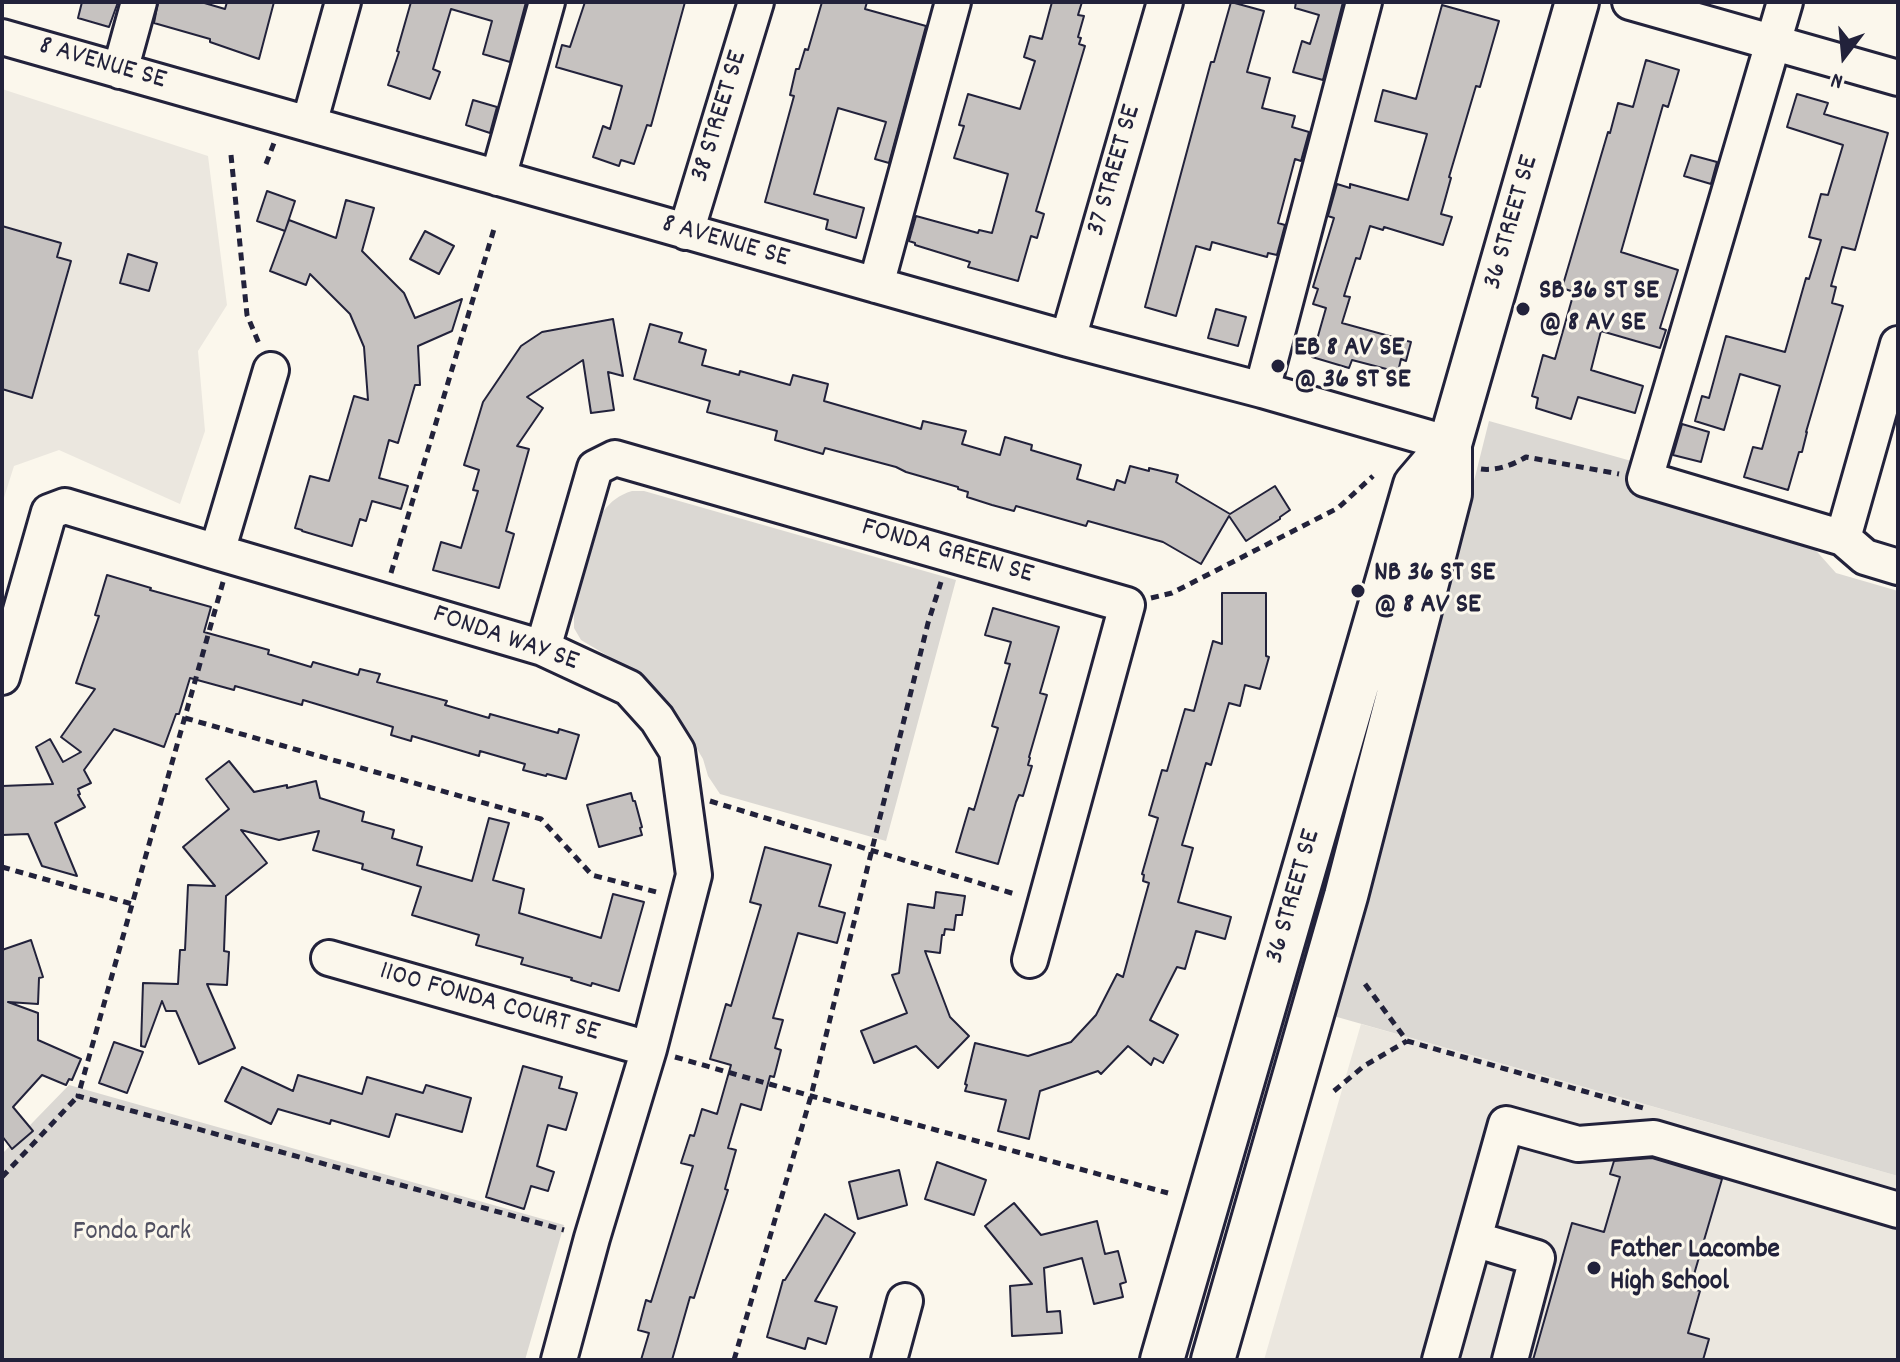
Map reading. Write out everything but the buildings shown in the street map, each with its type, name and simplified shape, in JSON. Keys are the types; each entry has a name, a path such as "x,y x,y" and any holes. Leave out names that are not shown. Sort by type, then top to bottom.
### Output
{"main road":[{"name":"36 STREET SE","path":"1213,1360 1346,896 1450,494 1450,444 1577,2"},
{"name":"36 STREET SE","path":"1162,1360 1415,485 1450,444"}],"street":[{"path":"120,71 139,2"},
{"path":"309,124 343,2"},
{"path":"498,178 547,2"},
{"name":"38 STREET SE","path":"686,232 756,2"},
{"path":"876,285 953,2"},
{"name":"37 STREET SE","path":"1068,339 1165,2"},
{"path":"1262,390 1364,2"},
{"path":"1630,2 1898,78"},
{"path":"1785,2 1645,479 1843,538 1865,557 1898,567"},
{"name":"8 AVENUE SE","path":"2,37 686,232 1450,444"},
{"path":"1843,538 1898,344"},
{"path":"217,552 271,370"},
{"name":"FONDA GREEN SE","path":"543,648 595,468 615,458 1127,605"},
{"name":"FONDA WAY SE","path":"2,677 49,512 65,506 543,648 629,688 657,719 677,751 694,875 649,1049 559,1360"},
{"path":"1030,960 1127,605"},
{"name":"1100 FONDA COURT SE","path":"329,958 649,1049"},
{"path":"1440,1360 1506,1124 1578,1144 1654,1138 1898,1210"},
{"path":"1474,1239 1537,1258 1510,1360"},
{"path":"889,1360 905,1301"}],"path":[{"path":"231,155 247,315 271,370"},
{"path":"382,600 494,229"},
{"path":"1450,444 1477,468 1488,470 1515,464 1526,457 1645,479"},
{"path":"1127,605 1172,593 1338,508 1373,476"},
{"path":"2,1177 78,1096 224,581 217,552"},
{"path":"734,1360 811,1096 928,623 950,554"},
{"path":"185,718 541,819 592,875 688,900"},
{"path":"683,793 1045,903"},
{"path":"2,867 132,904"},
{"path":"1365,984 1407,1041 1652,1111"},
{"path":"1334,1091 1364,1066 1407,1041"},
{"path":"649,1049 1168,1193"},
{"path":"78,1096 592,1238"}],"shaded area":[{"path":"2,89 208,156 227,305 198,351 205,431 180,504 59,450 14,466 2,504"},
{"name":"Father Lacombe High School","path":"1361,1024 1898,1176 1898,1360 1264,1360"}],"green space":[{"path":"1489,421 1635,462 1640,498 1811,545 1836,573 1898,591 1898,1176 1330,1015 1453,565"},
{"path":"632,491 644,491 956,580 886,841 720,794 708,776 703,759 668,705 640,675 581,640 574,628 574,609 603,512 616,499"},
{"name":"Fonda Park","path":"69,1085 564,1225 525,1360 2,1360 2,1154"}],"place":[{"name":"SB 36 ST SE @ 8 AV SE","path":"1523,309"},
{"name":"EB 8 AV SE @ 36 ST SE","path":"1278,366"},
{"name":"NB 36 ST SE @ 8 AV SE","path":"1358,591"},
{"name":"Father Lacombe High School","path":"1594,1268"}]}
